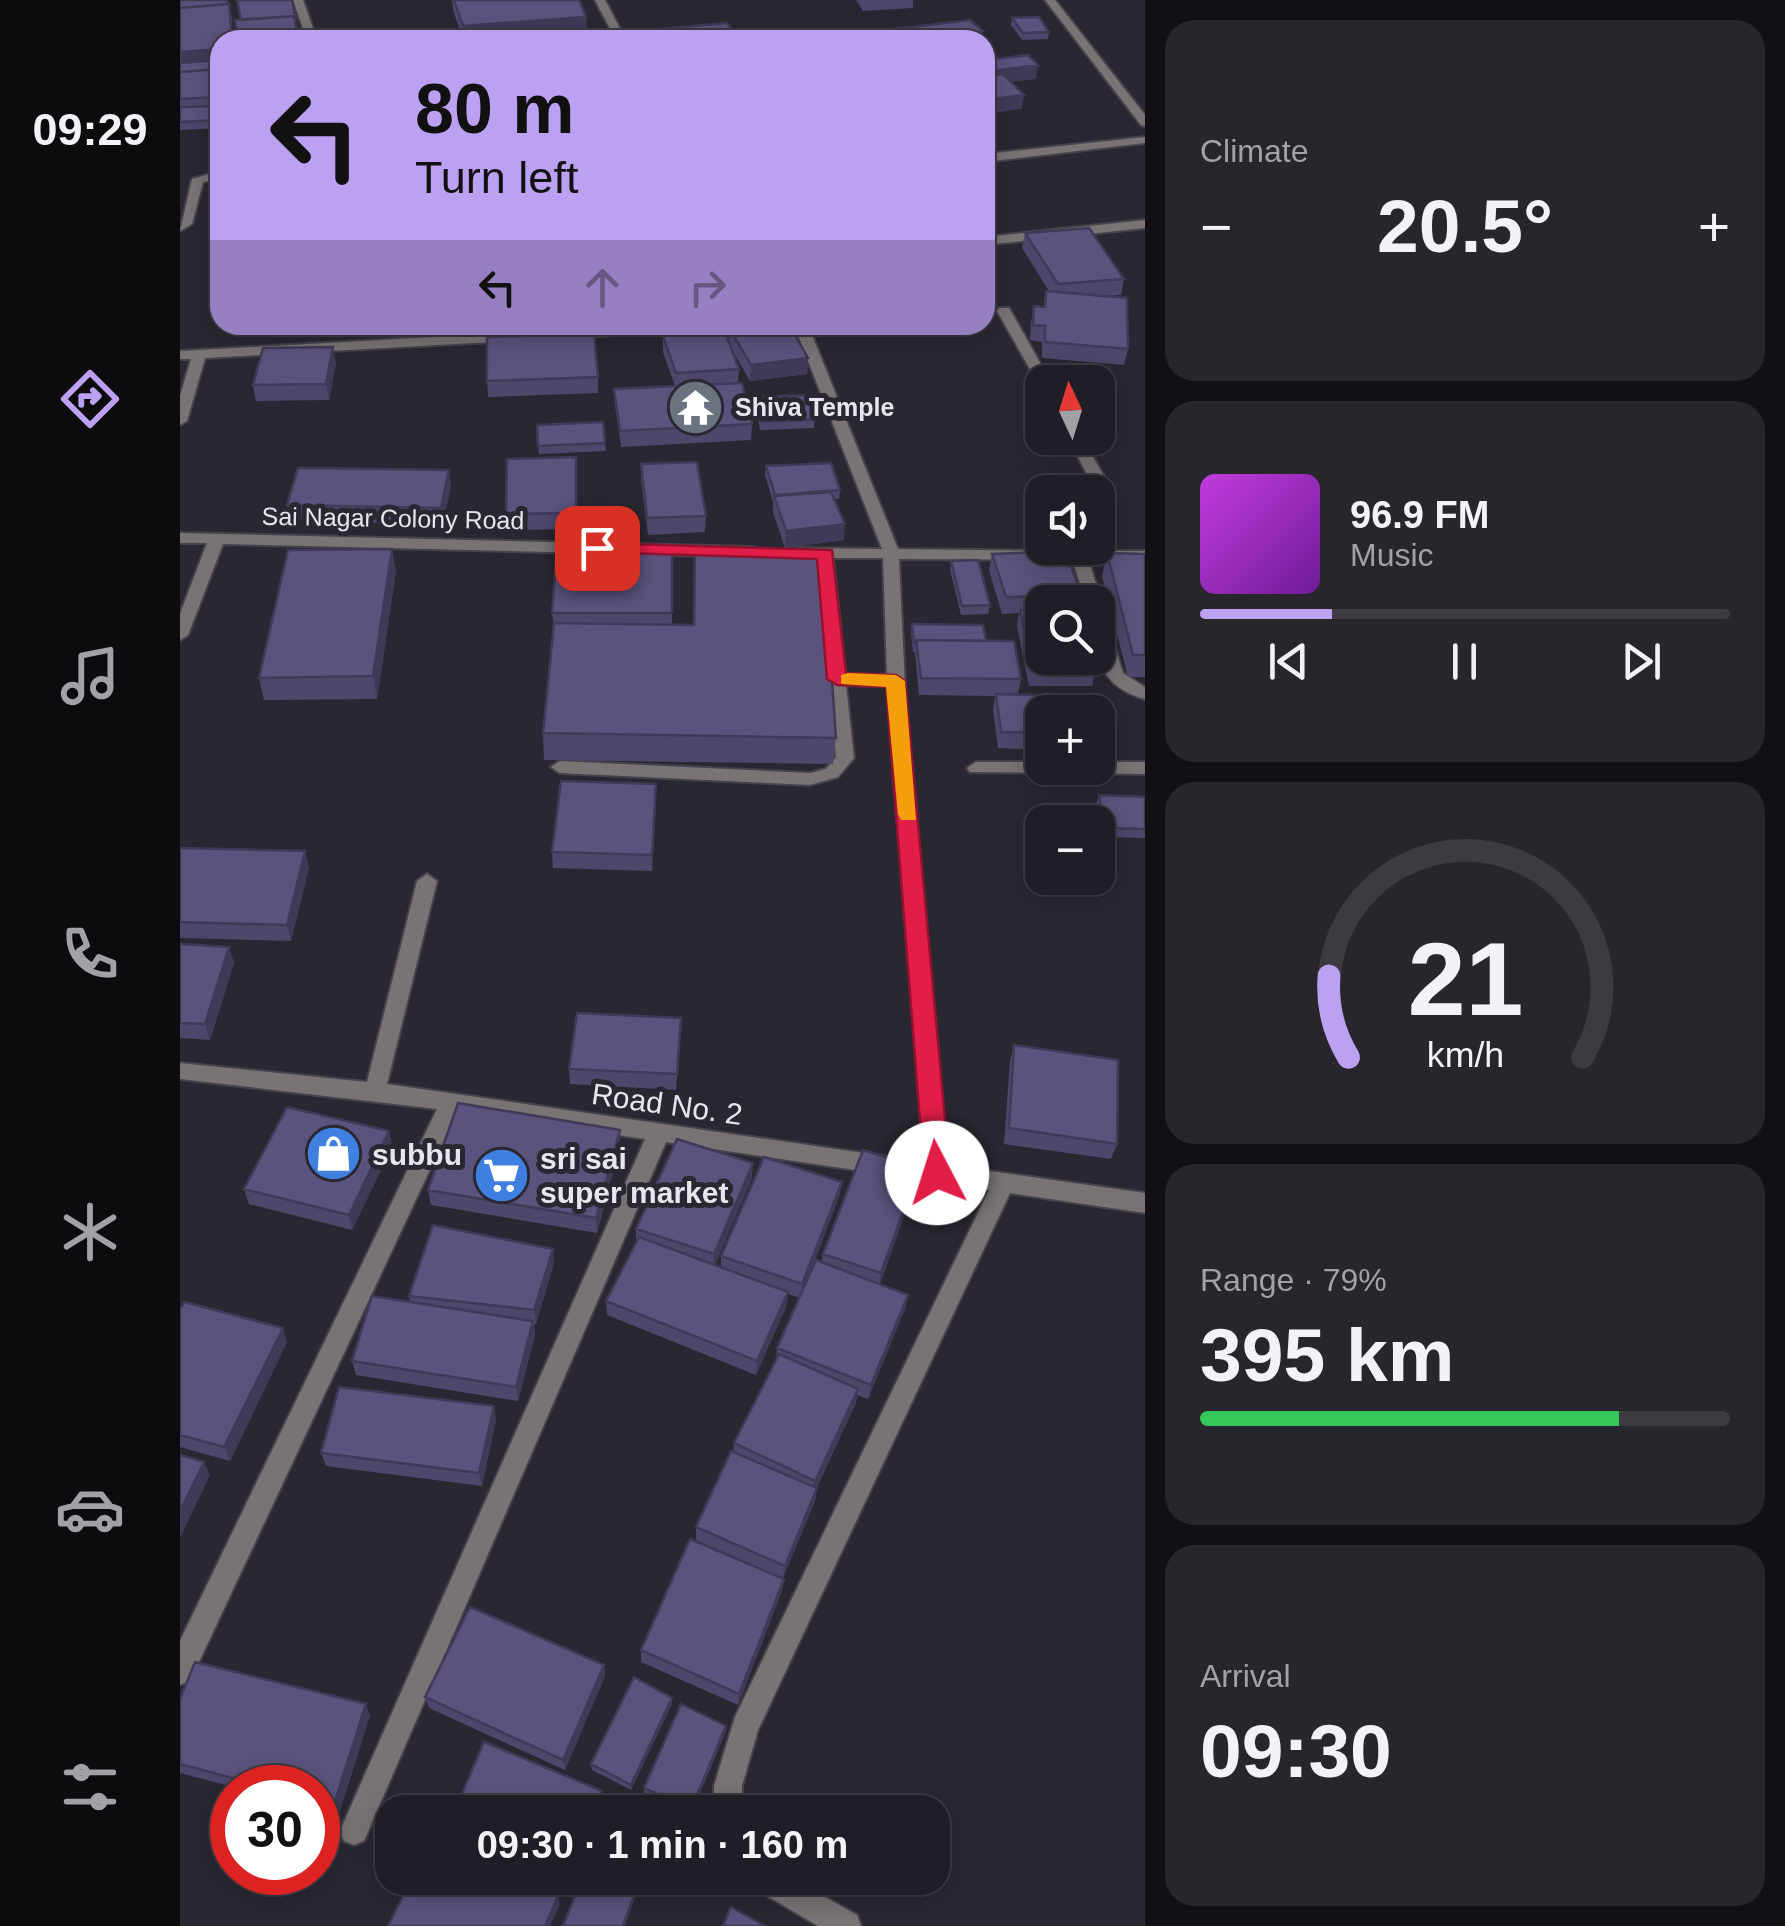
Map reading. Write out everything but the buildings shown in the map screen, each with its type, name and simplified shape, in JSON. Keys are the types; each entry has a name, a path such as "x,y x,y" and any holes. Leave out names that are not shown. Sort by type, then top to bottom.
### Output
{"street":[{"path":"298,0 308,30"},
{"path":"600,0 616,30"},
{"path":"1050,0 1145,122"},
{"path":"995,157 1145,140"},
{"path":"180,227 186,224 198,179 210,177"},
{"path":"995,240 1145,224"},
{"path":"1004,311 1034,365"},
{"path":"180,356 544,335"},
{"path":"805,335 891,552 896,681 937,1173"},
{"path":"180,421 199,354"},
{"name":"Sai Nagar Colony Road","path":"180,538 766,552"},
{"path":"180,635 217,539"},
{"path":"786,553 1025,551"},
{"path":"1115,553 1145,556"},
{"path":"560,767 810,779 832,773 845,758 825,554"},
{"path":"1113,675 1123,687 1145,693"},
{"path":"837,679 896,681"},
{"path":"976,768 1145,768"},
{"path":"376,1091 427,882"},
{"name":"Road No. 2","path":"180,1071 376,1091 1145,1203"},
{"path":"180,1671 450,1104"},
{"path":"354,1831 658,1133"},
{"path":"728,1795 745,1727 1004,1181"},
{"path":"793,1895 846,1926"}],"slow traffic":[{"path":"848,679 896,681 908,814"}],"place":[{"name":"Shiva Temple","path":"696,407"},
{"name":"subbu","path":"333,1154"},
{"name":"sri sai super market","path":"501,1175"}],"route":[{"path":"597,548 825,554 837,679 896,681 937,1173"}]}
